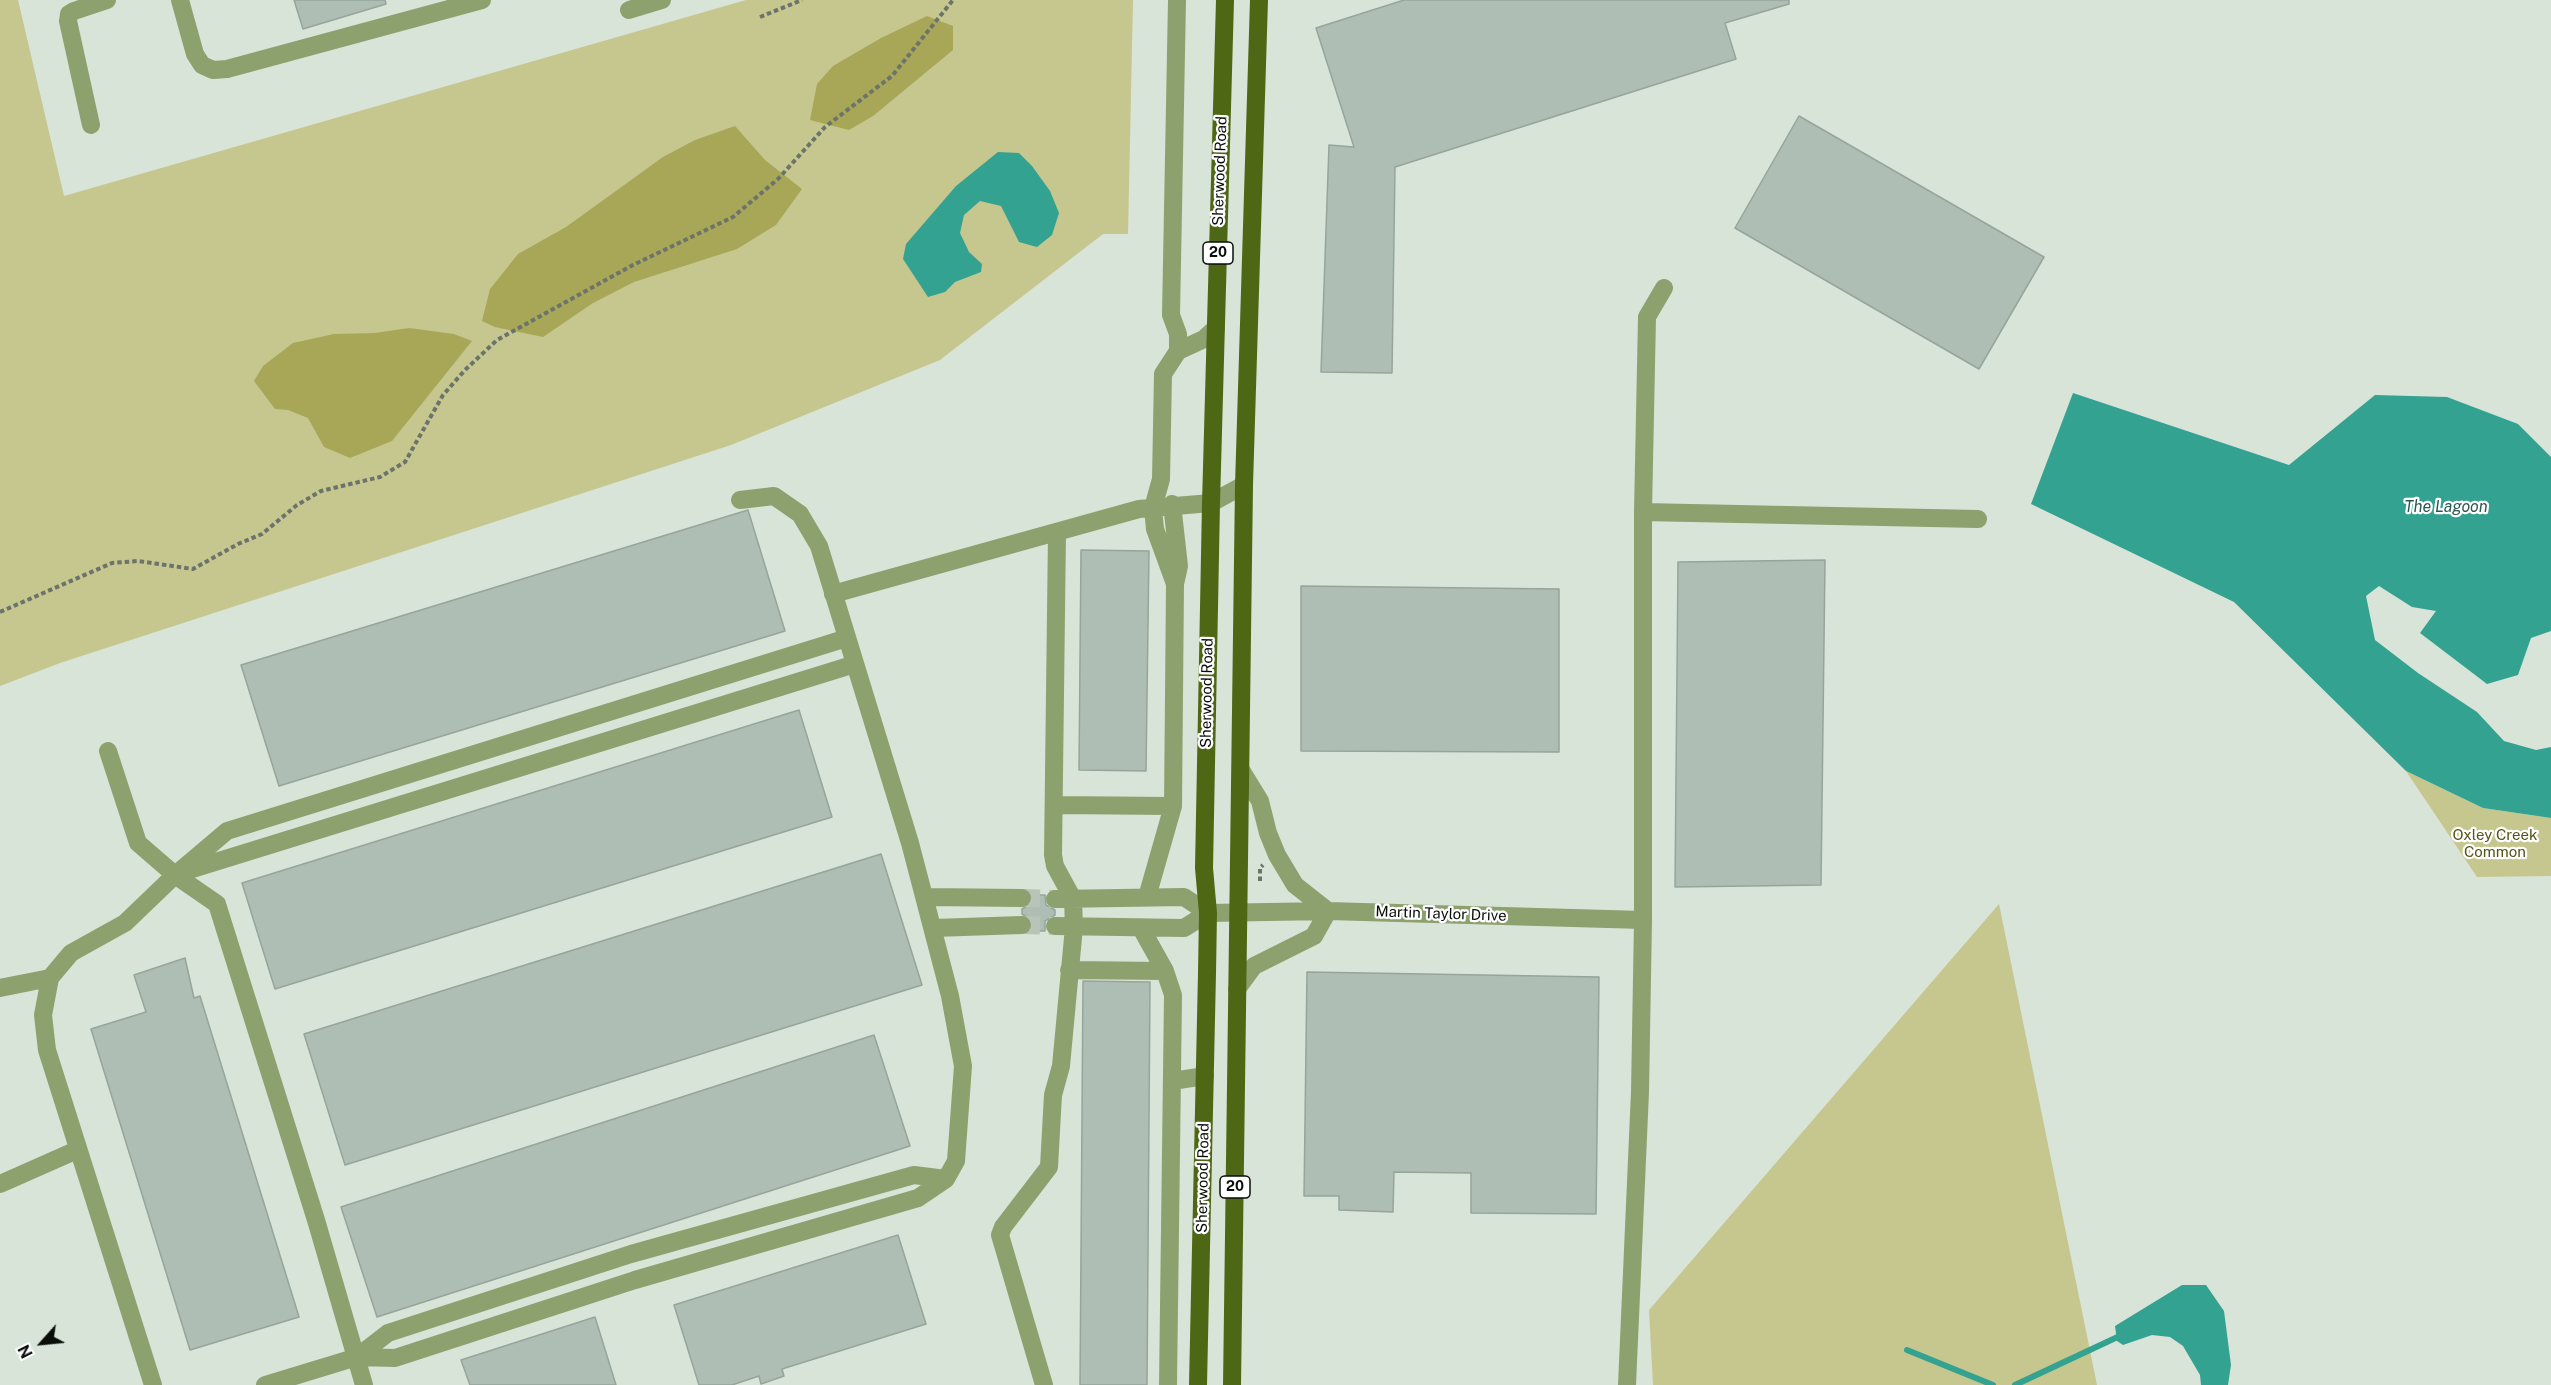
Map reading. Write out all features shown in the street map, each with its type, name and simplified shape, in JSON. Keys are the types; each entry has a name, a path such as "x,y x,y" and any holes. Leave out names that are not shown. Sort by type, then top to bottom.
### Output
{"main road":[{"name":"Sherwood Road","path":"1198,1385 1208,913 1204,868 1211,502 1225,0"},
{"name":"20","path":"1232,1385 1245,485 1258,0"}],"street":[{"path":"91,125 68,21 69,14 75,10 107,0"},
{"path":"180,0 195,54 202,64 213,70 227,69 482,0"},
{"path":"629,9 662,0"},
{"path":"1177,0 1171,315 1178,334 1178,351"},
{"path":"1627,1385 1640,1092 1644,920 1643,512 1647,317 1664,288"},
{"path":"1175,584 1155,529 1153,508 1161,479 1163,374 1178,351 1204,339 1216,328"},
{"path":"833,594 1139,509 1211,502 1245,485"},
{"path":"265,1385 357,1357 394,1358 635,1280 918,1198 946,1179 956,1161 963,1066 957,1027 926,897 819,546 800,514 774,496 740,500"},
{"path":"1147,897 1173,806 1175,584 1179,566 1172,504"},
{"path":"1643,512 1978,519"},
{"path":"1044,1385 1000,1235 1003,1227 1049,1167 1053,1095 1061,1066 1074,927 1053,855 1057,532"},
{"path":"153,1385 47,1050 44,1015 50,978 71,954 125,923 175,875 227,831 847,638"},
{"path":"175,875 855,664"},
{"path":"108,751 138,843 175,875 217,904 364,1385"},
{"path":"1237,989 1254,966 1314,936 1328,911 1295,885 1277,855 1268,833 1260,801 1241,770"},
{"path":"1054,805 1173,806"},
{"path":"926,897 1022,898"},
{"path":"1055,926 1184,928 1208,913 1184,897 1064,899"},
{"name":"Martin Taylor Drive","path":"1208,913 1328,911 1644,920"},
{"path":"934,928 1022,925"},
{"path":"1141,927 1165,971 1173,995 1168,1385"},
{"path":"1069,970 1165,971"},
{"path":"0,988 50,978"},
{"path":"1172,1081 1205,1076"},
{"path":"0,1184 77,1150"},
{"path":"357,1357 388,1333 631,1254 914,1175 946,1179"}],"path":[{"path":"760,17 802,0"},
{"path":"0,612 112,563 138,561 193,569 238,544 262,534 297,505 321,491 380,477 405,462 443,395 465,370 497,340 631,266 733,217 778,179 825,127 892,76 953,0"}],"green space":[{"path":"0,0 18,0 64,196 746,0 1133,0 1128,234 1103,234 940,360 731,445 60,663 0,686"},
{"name":"Oxley Creek Common","path":"2406,771 2483,808 2551,818 2551,876 2477,877"},
{"path":"1999,904 2097,1385 1653,1385 1649,1310"}],"shaded area":[{"path":"927,16 953,26 953,50 873,116 849,130 810,120 817,84 833,66 881,38"},
{"path":"735,126 765,160 802,189 776,225 737,249 634,282 593,303 543,337 495,327 482,321 490,289 518,254 566,227 663,157 695,140"},
{"path":"409,328 454,334 472,341 392,441 350,458 324,447 308,418 288,410 275,409 254,381 263,366 293,343 334,334 375,333"}],"water":[{"path":"998,152 1019,153 1032,166 1050,191 1059,213 1052,235 1037,247 1019,242 1001,206 980,201 964,215 960,233 969,252 982,264 981,272 955,282 945,292 928,297 903,259 906,244 956,186"},
{"name":"The Lagoon","path":"2073,393 2289,465 2375,395 2447,397 2518,424 2551,457 2551,631 2531,638 2518,675 2487,684 2420,633 2436,611 2412,607 2379,586 2366,596 2375,640 2418,673 2477,712 2504,741 2536,750 2551,747 2551,818 2483,808 2406,771 2234,602 2031,504"},
{"path":"2182,1285 2206,1285 2224,1311 2231,1365 2228,1385 2201,1385 2200,1375 2183,1346 2170,1337 2152,1335 2123,1345 2117,1341 2115,1326"}],"building":[{"path":"294,0 385,0 386,4 303,29"},
{"path":"1404,0 1789,0 1789,4 1725,23 1736,59 1395,167 1392,373 1321,372 1329,145 1354,147 1316,28"},
{"path":"1799,116 2044,257 1979,369 1735,228"},
{"path":"748,510 785,631 279,786 241,665"},
{"path":"1081,550 1149,551 1146,771 1079,770"},
{"path":"1825,560 1821,885 1675,887 1678,562"},
{"path":"1301,586 1559,589 1559,752 1301,751"},
{"path":"799,710 832,817 275,989 242,883"},
{"path":"881,854 922,985 345,1165 304,1034"},
{"path":"1032,895 1045,895 1046,905 1055,910 1055,915 1045,921 1045,931 1032,931 1032,920 1022,914 1022,909 1032,903"},
{"path":"185,958 194,998 200,996 299,1317 190,1350 91,1029 146,1012 134,975"},
{"path":"1307,972 1599,977 1596,1214 1471,1213 1471,1173 1394,1172 1393,1212 1339,1210 1339,1196 1304,1196"},
{"path":"1083,981 1150,982 1147,1385 1080,1385"},
{"path":"874,1035 910,1146 377,1317 341,1207"},
{"path":"898,1235 926,1324 782,1369 784,1376 761,1384 759,1376 732,1385 699,1385 674,1305"},
{"path":"595,1317 616,1385 470,1385 461,1360"}],"waterway":[{"path":"2015,1385 2124,1334"},
{"path":"1907,1350 1993,1385"}],"tunnel":[{"path":"1022,898 1055,899"},
{"path":"1022,925 1055,926"}]}
